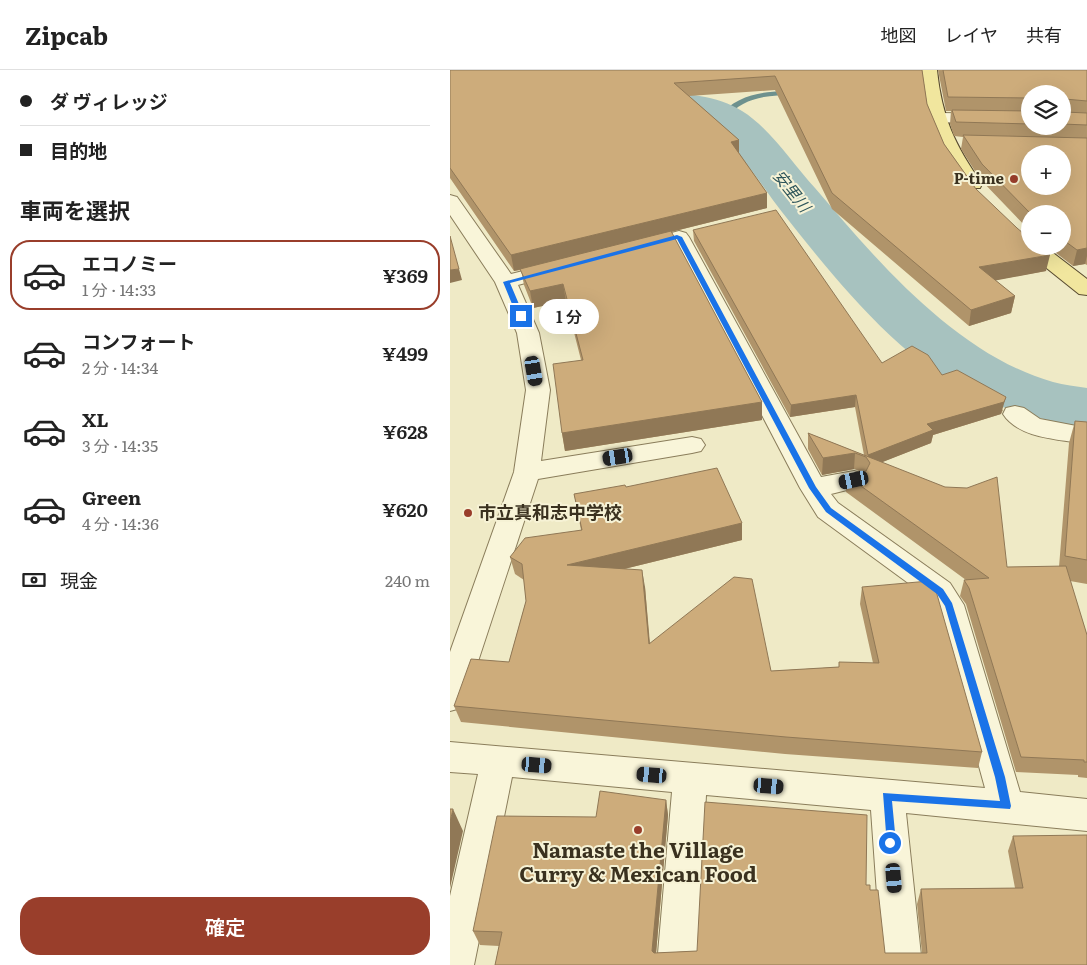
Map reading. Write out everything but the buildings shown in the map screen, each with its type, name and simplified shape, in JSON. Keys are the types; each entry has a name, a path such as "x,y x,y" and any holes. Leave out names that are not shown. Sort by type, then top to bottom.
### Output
{"main road":[{"path":"929,70 935,118 946,143 962,170 984,198"},
{"path":"1016,232 1021,237"},
{"path":"1042,255 1087,289"}],"street":[{"path":"935,118 1021,119"},
{"path":"946,143 965,144"},
{"path":"450,201 460,232 506,282 528,333 538,390 527,472 450,698"},
{"path":"621,252 687,235 813,488 828,510 940,591 949,605 1000,777 1006,806"},
{"path":"506,282 583,262"},
{"path":"1015,414 1033,426 1087,436"},
{"path":"527,472 692,445"},
{"path":"813,488 854,480"},
{"path":"450,757 1006,806 1087,815"},
{"path":"454,965 498,762"},
{"path":"677,965 690,779"},
{"path":"887,796 902,965"}],"waterway":[{"path":"723,117 744,99 764,94 793,93"},
{"name":"安里川","path":"450,125 552,112 637,105 687,107 720,116 728,120 747,138 850,261 919,330 957,359 998,383 1041,400 1087,408"}],"place":[{"name":"P-time","path":"1014,179"},
{"name":"市立真和志中学校","path":"468,513"},
{"name":"Namaste the Village Curry & Mexican Food","path":"638,830"}],"route":[{"path":"521,316 506,282 679,237 813,488 828,510 940,591 949,605 955,624 1000,777 1006,806 887,796 890,843"}]}
